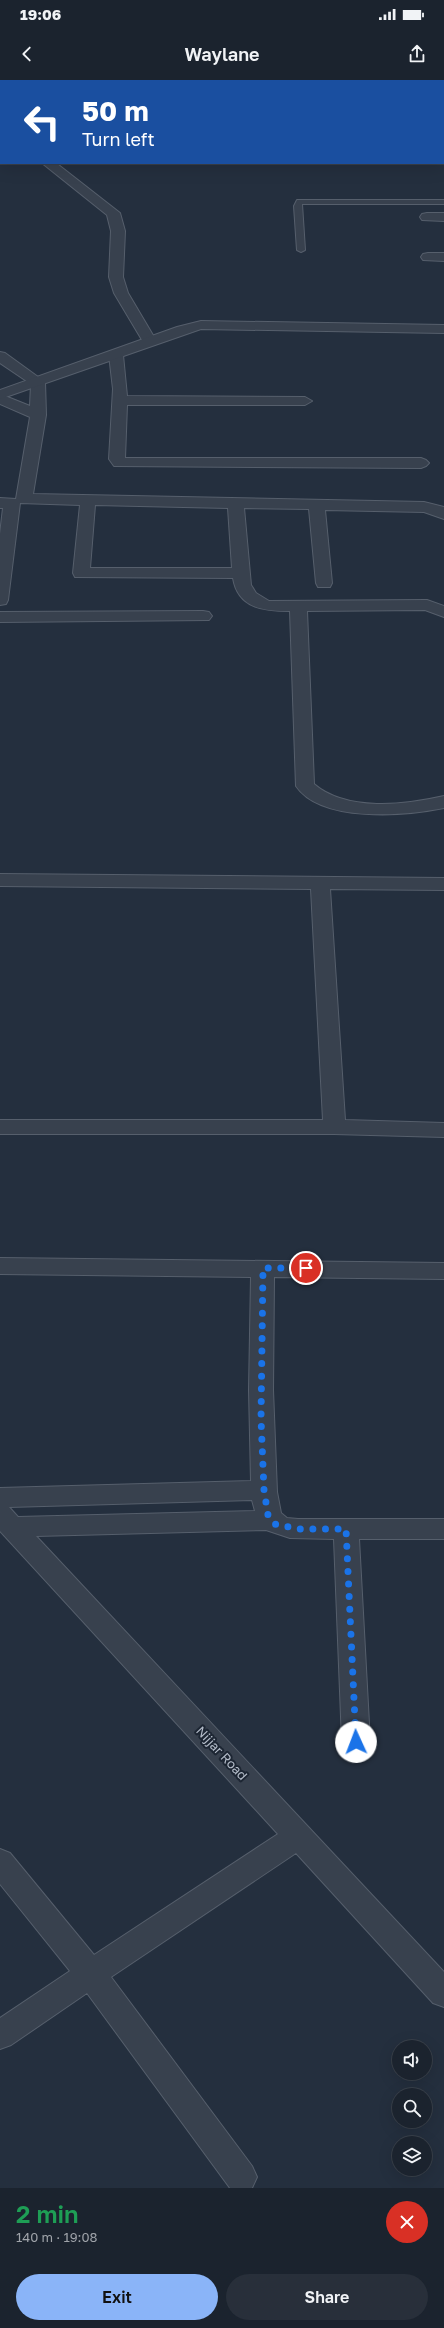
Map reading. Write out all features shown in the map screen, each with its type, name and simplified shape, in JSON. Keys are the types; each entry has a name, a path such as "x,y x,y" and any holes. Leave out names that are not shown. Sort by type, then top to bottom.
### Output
{"street":[{"path":"49,164 113,213 118,231 116,277 121,293 150,342"},
{"path":"427,217 444,217"},
{"path":"428,257 444,257"},
{"path":"0,395 116,355 182,330 210,324 312,328 444,329"},
{"path":"116,355 119,400 117,459 119,462 421,464"},
{"path":"0,356 38,382"},
{"path":"38,382 38,415 24,499 424,507 443,513"},
{"path":"0,398 38,415"},
{"path":"119,400 305,401"},
{"path":"88,500 81,573 241,573"},
{"path":"0,503 12,503 0,600"},
{"path":"236,503 242,588 252,598 266,606 427,605 444,612"},
{"path":"316,504 324,583"},
{"path":"298,605 305,786 317,797 328,802 354,806 404,807 444,802"},
{"path":"0,616 203,616"},
{"path":"0,880 444,884"},
{"path":"320,882 334,1127"},
{"path":"0,1127 334,1127 444,1130"},
{"path":"0,1266 444,1271"},
{"path":"263,1268 261,1419 264,1490 268,1515 271,1520"},
{"path":"0,1498 264,1490"},
{"path":"6,1521 271,1520 284,1527 346,1529 444,1529"},
{"name":"Nijjar Road","path":"6,1521 444,1993"},
{"path":"346,1529 356,1742"},
{"path":"0,2034 298,1836"},
{"path":"0,1862 91,1974 242,2177"}],"lane":[{"path":"301,250 298,206 300,202 444,202"}],"route":[{"path":"306,1268 263,1268 261,1322 261,1419 264,1490 268,1515 275,1524 298,1529 346,1529 356,1742"}]}
